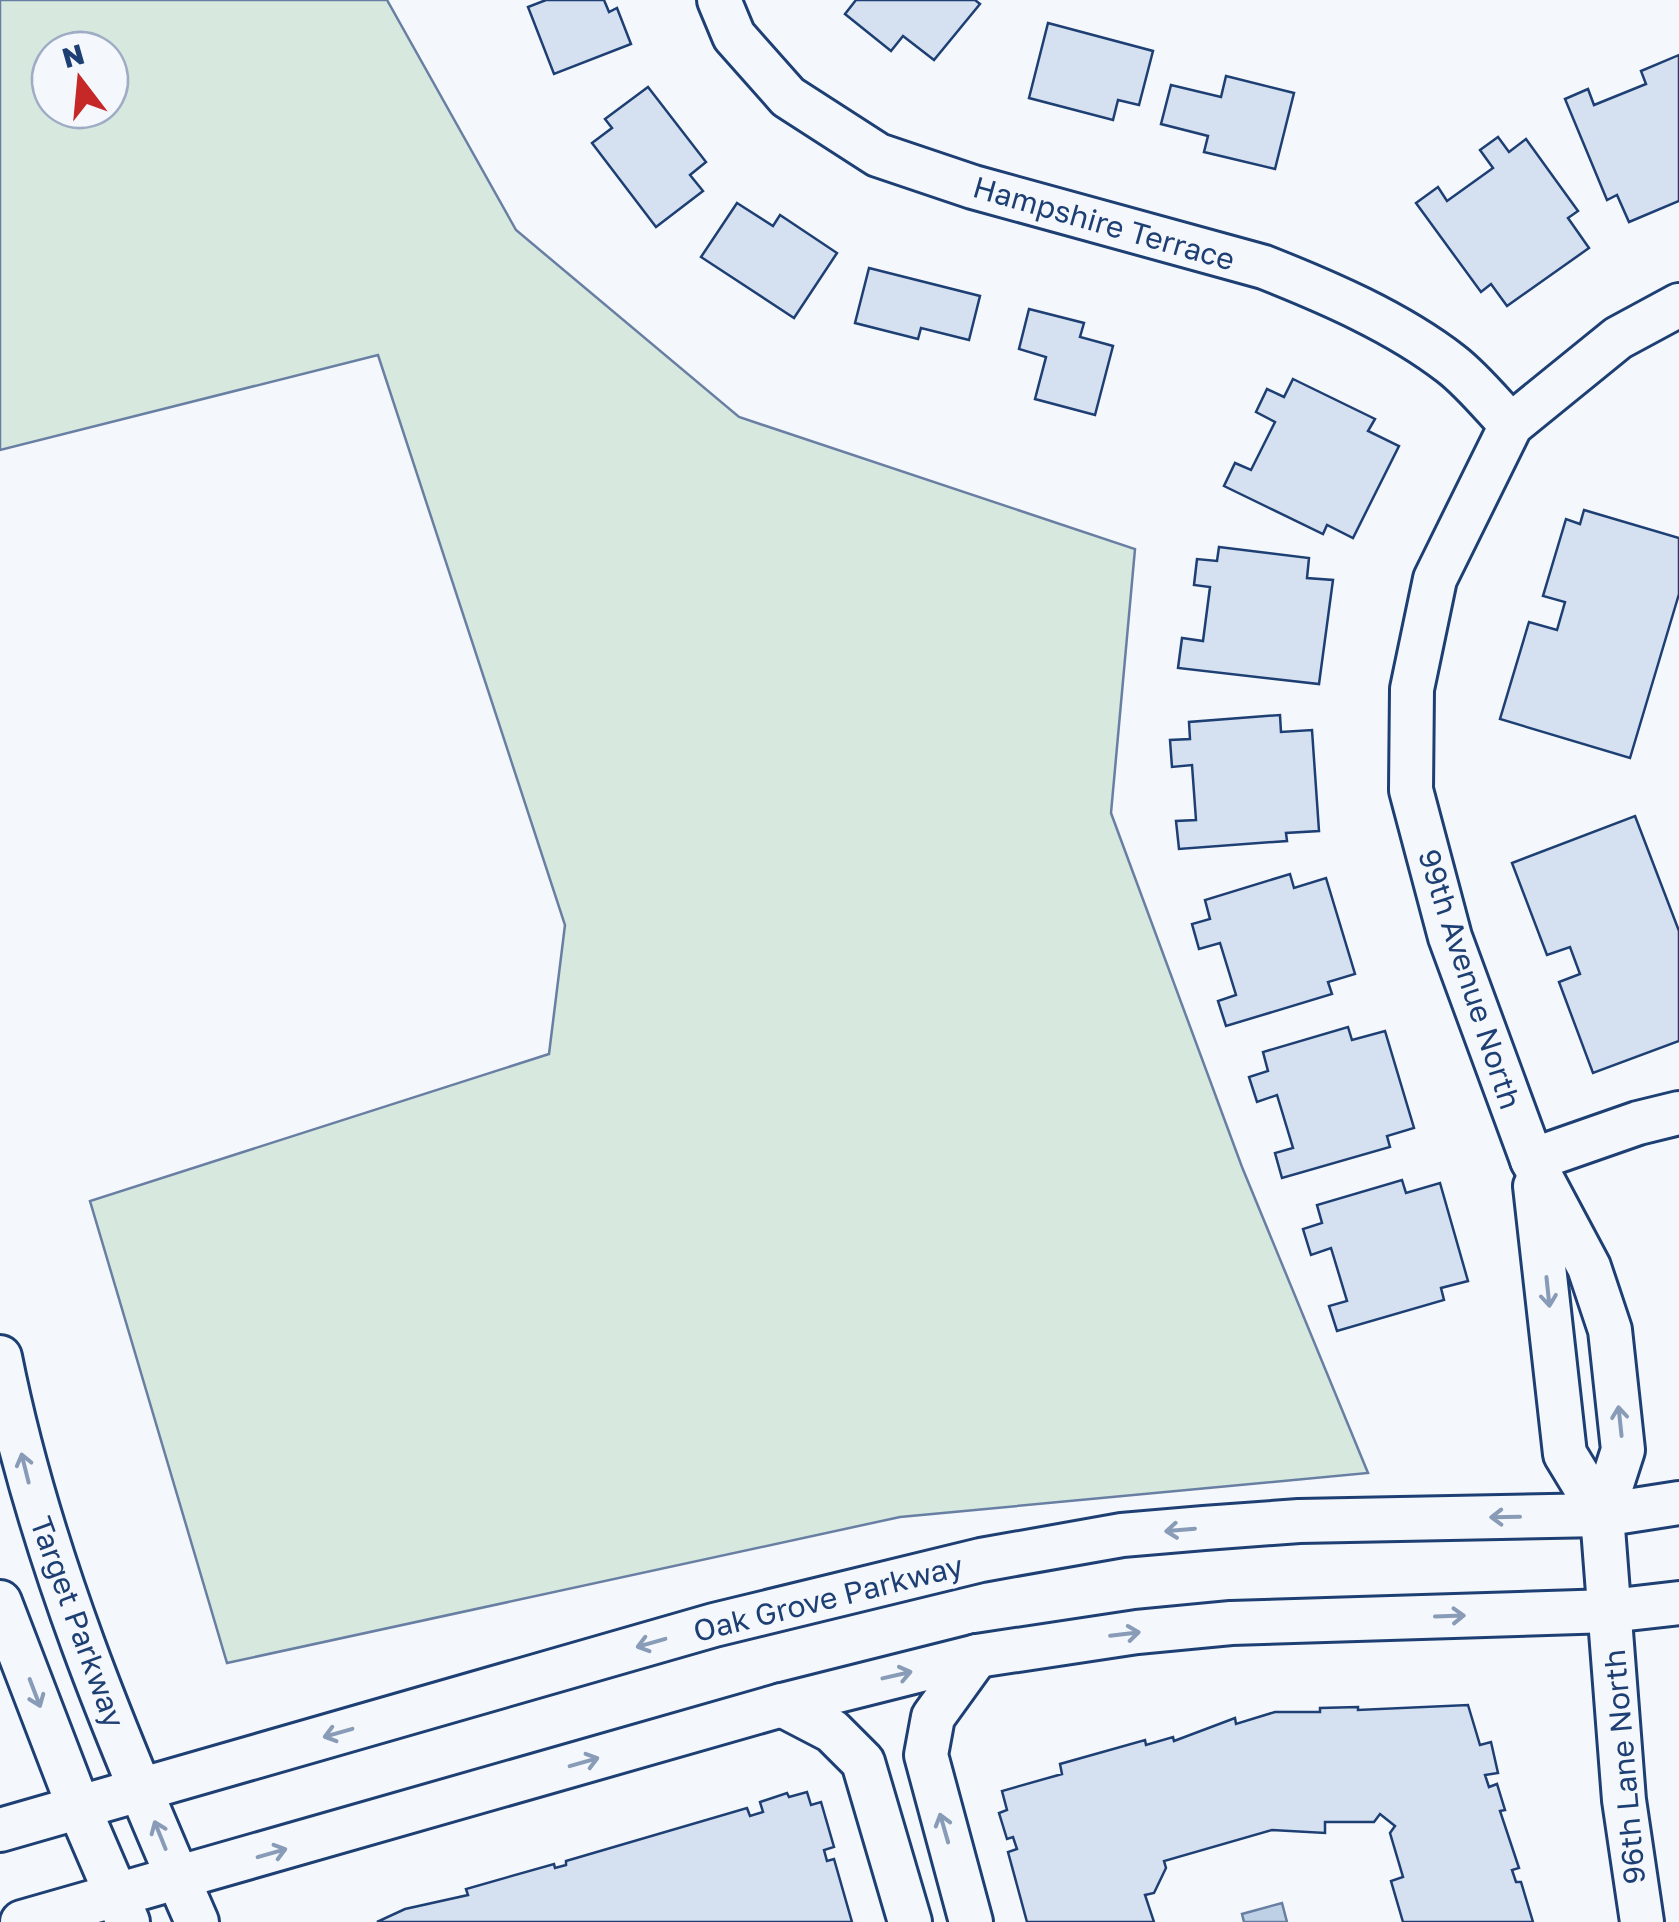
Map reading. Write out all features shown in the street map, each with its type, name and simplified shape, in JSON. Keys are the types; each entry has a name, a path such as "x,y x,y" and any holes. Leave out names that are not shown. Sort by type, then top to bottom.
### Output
{"street":[{"name":"Hampshire Terrace","path":"720,0 734,36 788,96 878,155 973,187 1264,267 1302,282 1394,328 1452,365 1511,425"},
{"name":"99th Avenue North","path":"1602,1516 1624,1450 1610,1330 1589,1267 1532,1160 1450,937 1411,790 1412,688 1435,579 1511,425 1618,338 1679,305"},
{"path":"1532,1160 1679,1113"},
{"name":"99th Avenue North","path":"1532,1160 1565,1454 1602,1516"},
{"name":"Target Parkway","path":"0,1357 37,1514 64,1598 197,1922"},
{"name":"Oak Grove Parkway","path":"0,1830 714,1625 981,1560 1122,1536 1299,1521 1602,1516 1679,1503"},
{"name":"96th Lane North","path":"1602,1516 1624,1800 1642,1922"},
{"path":"0,1602 122,1909"},
{"path":"22,1922 122,1909 178,1880 782,1705 977,1656 1231,1623 1610,1611 1679,1603"},
{"path":"972,1922 926,1755 933,1717 977,1656"},
{"path":"782,1705 832,1731 863,1762 910,1922"}],"shaded area":[{"path":"0,0 387,0 516,230 739,417 1135,549 1111,813 1242,1167 1368,1473 900,1517 227,1663 90,1201 549,1054 565,925 378,355 0,450"}],"water":[{"path":"1282,1903 1287,1922 1244,1922 1242,1914"}],"building":[{"path":"546,0 604,0 609,12 617,8 631,44 554,74 528,7"},
{"path":"856,0 975,0 980,4 934,60 903,36 891,51 845,14"},
{"path":"1048,23 1153,51 1139,105 1118,100 1113,120 1029,98"},
{"path":"1679,55 1679,201 1629,222 1617,195 1607,200 1565,99 1588,89 1594,105 1646,84 1641,71"},
{"path":"1226,76 1294,93 1275,169 1204,152 1208,136 1161,124 1171,85 1221,97"},
{"path":"648,87 706,162 690,175 703,191 656,227 592,143 612,128 605,119"},
{"path":"1498,137 1509,152 1526,139 1578,211 1568,218 1589,248 1507,306 1491,284 1481,292 1416,203 1438,187 1447,201 1493,168 1480,150"},
{"path":"737,203 773,226 780,215 837,253 794,318 701,257"},
{"path":"869,268 980,296 969,340 921,328 918,339 855,323"},
{"path":"1029,309 1084,323 1080,337 1113,346 1095,415 1035,399 1046,357 1019,349"},
{"path":"1293,379 1375,419 1368,431 1399,446 1353,538 1327,525 1323,534 1224,486 1235,463 1251,470 1275,422 1256,412 1267,389 1284,397"},
{"path":"1584,510 1679,538 1679,594 1630,758 1500,719 1529,622 1557,630 1565,602 1543,596 1566,519 1580,524"},
{"path":"1219,547 1309,558 1307,578 1333,580 1319,684 1178,668 1182,638 1203,641 1210,587 1194,585 1197,559 1217,561"},
{"path":"1280,715 1281,732 1312,730 1319,831 1286,833 1287,841 1179,849 1176,821 1196,820 1192,765 1172,767 1170,740 1190,739 1189,722"},
{"path":"1635,816 1679,931 1679,1041 1593,1073 1559,982 1580,974 1570,947 1547,955 1512,863"},
{"path":"1290,874 1294,888 1326,878 1355,974 1328,982 1332,994 1226,1026 1218,1001 1236,995 1220,943 1199,949 1192,924 1210,919 1205,900"},
{"path":"1348,1027 1352,1040 1385,1031 1414,1128 1387,1136 1390,1147 1282,1178 1275,1153 1293,1148 1277,1095 1257,1102 1249,1077 1268,1071 1263,1052"},
{"path":"1402,1180 1406,1193 1440,1183 1468,1281 1441,1288 1444,1300 1337,1331 1329,1306 1347,1301 1331,1248 1311,1255 1303,1229 1322,1223 1317,1205"},
{"path":"1468,1705 1480,1745 1491,1742 1498,1773 1485,1775 1489,1787 1497,1784 1505,1810 1500,1811 1519,1868 1512,1870 1516,1882 1521,1882 1533,1922 1403,1922 1391,1881 1403,1877 1390,1833 1395,1826 1380,1814 1374,1822 1325,1822 1325,1833 1272,1830 1164,1861 1166,1868 1154,1893 1145,1895 1154,1922 1027,1922 1008,1852 1017,1849 1013,1837 1007,1839 999,1813 1007,1810 1002,1791 1062,1774 1060,1764 1145,1740 1146,1745 1173,1737 1174,1741 1235,1718 1236,1724 1275,1712 1320,1712 1320,1708"},
{"path":"807,1792 811,1805 821,1802 834,1847 824,1850 827,1861 834,1859 852,1922 377,1922 405,1909 468,1895 466,1889 554,1864 555,1868 566,1865 566,1861 747,1808 750,1816 763,1812 760,1802 787,1793 789,1797"}]}
